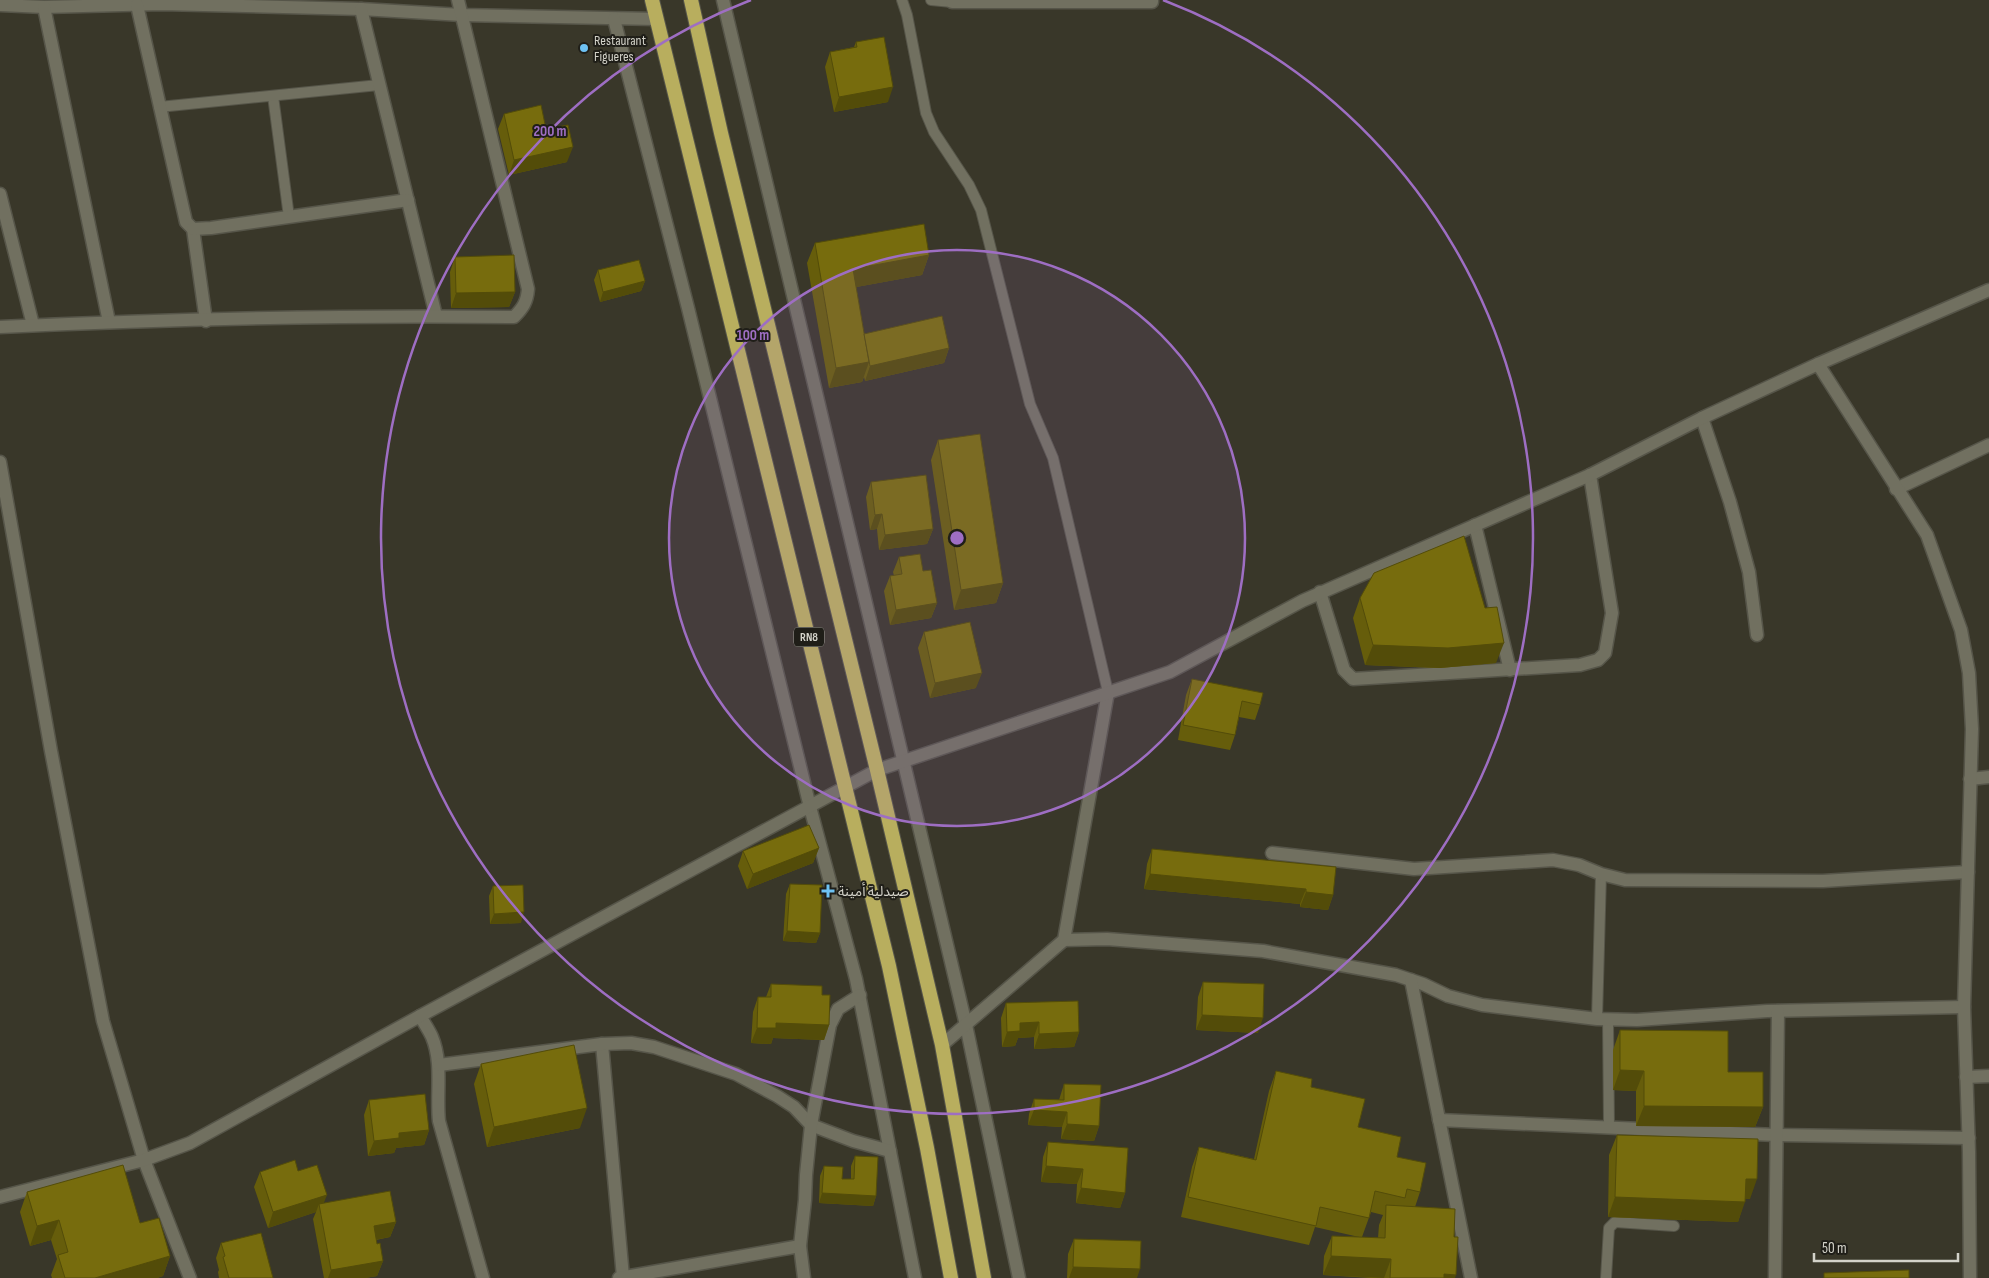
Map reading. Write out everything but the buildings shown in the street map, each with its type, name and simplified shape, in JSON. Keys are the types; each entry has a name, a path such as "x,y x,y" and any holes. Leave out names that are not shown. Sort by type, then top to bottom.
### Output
{"highway":[{"name":"RN8","path":"652,0 893,985 952,1278"},
{"name":"RN8","path":"691,0 721,133 877,770 942,1045 984,1278"}],"street":[{"path":"0,327 206,320 436,316 514,317 522,310 527,300 528,289 458,0"},
{"path":"723,0 966,1025 1018,1278"},
{"path":"952,1 1152,2 1152,0"},
{"path":"0,5 44,7 136,5 161,2 361,9 462,15 656,19"},
{"path":"136,5 186,222 194,228 211,228 408,200"},
{"path":"44,7 109,322"},
{"path":"361,9 436,316"},
{"path":"614,19 688,308 810,807 860,995 915,1278"},
{"path":"0,194 33,325"},
{"path":"194,228 206,320"},
{"path":"0,1197 144,1160 190,1143 420,1016 877,770 1170,672 1320,592 1590,475 1702,418 1818,364 1989,290"},
{"path":"1818,364 1927,536 1961,630 1969,673 1972,729 1964,1006 1969,1138 1970,1278"},
{"path":"1702,418 1730,502 1749,572 1756,635"},
{"path":"1896,488 1989,445"},
{"path":"0,462 51,751 103,1021 144,1160 190,1278"},
{"path":"1320,592 1344,670 1353,679 1580,665 1598,660 1605,653 1612,613 1590,475"},
{"path":"1475,525 1510,670"},
{"path":"942,1045 1064,940 1108,692"},
{"path":"1970,778 1989,777"},
{"path":"1272,853 1414,869 1553,860 1579,865 1601,874 1624,880 1823,881 1968,872"},
{"path":"1064,940 1107,940 1263,951 1396,975 1423,984 1448,996 1482,1005 1602,1019 1637,1020 1778,1011 1964,1006"},
{"path":"1411,980 1471,1278"},
{"path":"804,1278 800,1246 811,1125 830,1025 838,1009 860,995"},
{"path":"1775,1278 1778,1011"},
{"path":"420,1016 433,1038 438,1065 438,1121 483,1278"},
{"path":"438,1065 602,1044 631,1043 654,1047 736,1074 777,1096 794,1108 811,1125 853,1141 890,1151"},
{"path":"602,1044 623,1277"},
{"path":"1966,1078 1989,1076"},
{"path":"1439,1120 1776,1135 1969,1138"},
{"path":"619,1278 656,1275 800,1246"}],"lane":[{"path":"902,0 907,14 926,113 934,132 969,185 981,210 1030,404 1053,458 1108,692"},
{"path":"931,0 952,1"},
{"path":"159,106 380,86"},
{"path":"273,96 289,217"},
{"path":"1601,874 1602,1019 1609,1128"},
{"path":"1606,1278 1609,1228 1615,1222 1674,1226"}],"place":[{"name":"Restaurant Figueres","path":"584,48"},
{"name":"صيدلية أمينة","path":"828,891"}]}
